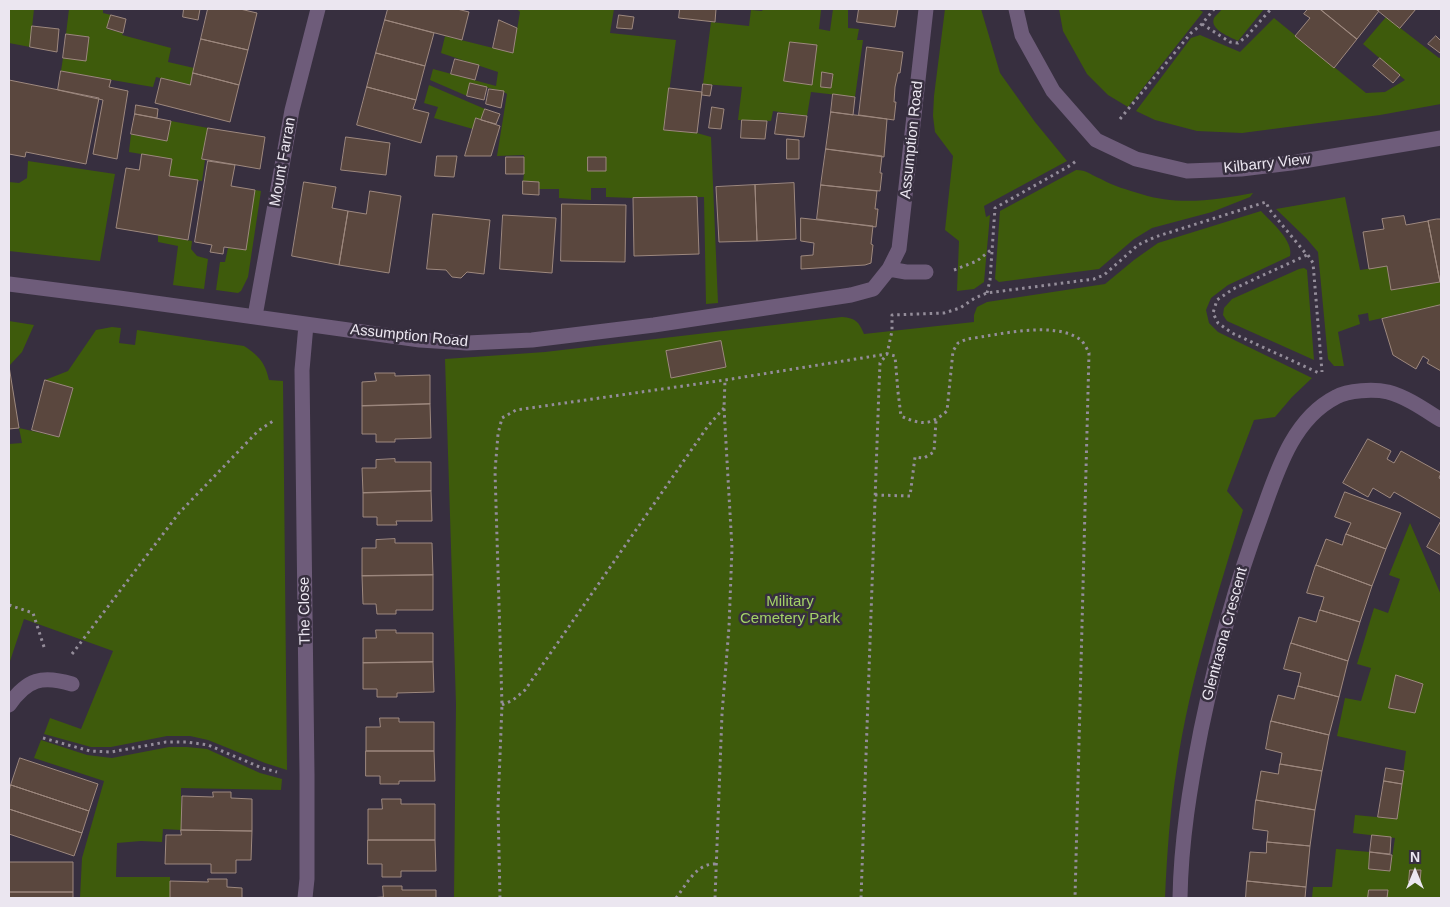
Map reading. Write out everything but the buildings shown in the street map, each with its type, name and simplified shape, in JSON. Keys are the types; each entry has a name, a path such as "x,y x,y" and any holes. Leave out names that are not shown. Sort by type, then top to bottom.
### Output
{"street":[{"name":"Mount Farran","path":"254,316 292,110 318,9"},
{"name":"Assumption Road","path":"9,284 420,340 458,343 532,340 654,325 851,296 873,289 889,270 899,249 926,9"},
{"path":"1016,9 1022,35 1052,92 1096,140"},
{"name":"Kilbarry View","path":"1096,140 1136,159 1187,171 1240,169 1291,163 1441,138"},
{"path":"889,270 926,272"},
{"name":"The Close","path":"306,325 302,370 307,775 306,898"},
{"name":"Glentrasna Crescent","path":"1180,898 1184,829 1192,773 1211,679 1226,621 1252,542 1277,473 1292,441 1313,412 1337,396 1358,391 1387,392 1441,420"},
{"path":"9,704 20,689 36,682 54,679 72,684"}],"path":[{"path":"986,293 990,280 995,208 1071,165 1126,113 1191,33 1202,24 1214,9"},
{"path":"1202,24 1230,42 1238,43 1247,36 1271,9"},
{"path":"861,898 880,363 887,354 892,331 892,315 944,313 960,308 986,293 1094,279 1104,275 1138,245 1155,237 1266,202 1269,209 1307,255 1313,263 1322,375 1232,333 1218,323 1213,313 1217,300 1233,289 1307,255"},
{"path":"926,272 959,270 977,261 993,249"},
{"path":"500,898 498,806 502,705 495,471 498,434 502,418 516,410 725,380 887,354 895,356 901,416 917,423 936,421 947,411 953,351 958,343 967,339 1044,329 1063,332 1082,341 1089,353 1075,898"},
{"path":"715,898 722,714 729,628 732,548 724,408 725,380"},
{"path":"54,679 179,513 258,431 283,415 302,407"},
{"path":"502,705 513,700 525,690 708,426 724,408"},
{"path":"875,495 910,496 914,457 924,458 934,452 936,421"},
{"path":"9,605 33,613 54,679"},
{"path":"43,738 90,751 111,752 166,742 208,744 262,768 278,772"},
{"path":"676,898 699,868 708,864 716,864"}],"green space":[{"path":"9,9 34,9 30,47 9,43"},
{"path":"69,9 103,9 103,13 111,15 107,29 171,48 168,62 194,68 190,85 156,77 153,87 61,71 63,58 86,60 89,37 66,34"},
{"path":"517,9 614,9 610,33 676,40 664,130 697,133 711,137 718,303 706,304 704,197 606,197 606,188 591,188 591,200 559,198 559,189 539,189 539,182 523,181 524,155 497,156 507,94 471,83 467,96 430,80 433,69 496,86 498,72 441,53 445,36 513,53 520,12"},
{"path":"763,9 821,10 819,29 830,31 833,9 848,9 848,28 859,29 857,40 863,40 855,97 811,92 807,116 773,111 771,121 738,120 742,87 703,84 711,22 749,26 751,10 762,11"},
{"path":"945,9 981,9 1000,73 1035,122 1067,161 984,206 986,217 990,215 984,282 974,289 957,291 959,241 945,230 953,156 935,132 933,116"},
{"path":"1059,9 1198,9 1203,12 1128,107 1108,95 1087,74 1063,31"},
{"path":"1222,9 1264,9 1238,41 1222,33 1213,22"},
{"path":"1386,17 1439,58 1441,57 1441,104 1380,115 1242,133 1197,131 1155,120 1136,111 1191,38 1200,35 1240,52 1274,18 1366,93 1385,92 1405,80 1363,44"},
{"path":"429,85 485,109 481,120 476,118 473,129 434,118 438,107 424,103"},
{"path":"171,121 208,128 202,159 205,160 202,181 169,176 171,159 129,152 131,134 167,141"},
{"path":"28,161 115,174 100,261 9,251 9,182 19,183 27,178"},
{"path":"1076,170 1086,172 1110,184 1155,198 1169,200 1211,200 1253,193 1250,197 1212,212 1152,228 1134,239 1099,269 999,282 995,279 1000,211"},
{"path":"255,190 261,191 248,277 238,293 216,290 220,262 225,262 228,248 246,250"},
{"path":"1345,197 1360,270 1387,266 1392,290 1441,282 1441,305 1369,321 1368,313 1358,315 1360,324 1338,332 1344,366 1334,366 1328,359 1318,252 1276,209"},
{"name":"Military Cemetery Park","path":"1261,211 1276,226 1289,244 1290,256 1228,285 1211,298 1206,310 1209,323 1218,332 1312,378 1275,417 1254,420 1227,491 1243,510 1189,701 1175,783 1165,898 454,898 456,704 445,359 545,352 842,317 851,318 856,321 864,334 974,322 977,307 987,302 1105,284 1158,243"},
{"path":"158,235 192,241 191,249 197,256 208,259 204,289 173,285 178,246 158,242"},
{"path":"1304,268 1307,270 1314,360 1227,321 1223,315 1224,308 1232,299"},
{"path":"9,321 34,325 22,352 9,366"},
{"path":"112,327 121,328 119,343 135,345 137,330 244,346 261,360 266,368 269,380 283,381 287,770 208,740 190,736 167,736 111,747 91,747 44,734 50,718 81,729 113,651 24,619 9,664 9,444 22,443 19,428 59,437 73,388 45,380 68,371 96,330"},
{"path":"1410,523 1441,595 1441,898 1312,898 1313,887 1332,887 1336,849 1370,852 1369,869 1390,871 1395,838 1353,833 1355,815 1397,819 1406,751 1337,736 1345,698 1361,701 1371,668 1357,664 1374,608 1388,613 1400,579 1389,575"},
{"path":"41,740 87,755 112,758 169,747 207,749 260,773 282,779 281,790 181,788 181,830 163,829 162,842 117,843 116,877 170,877 170,898 80,898 82,858 104,781 34,758"}]}
